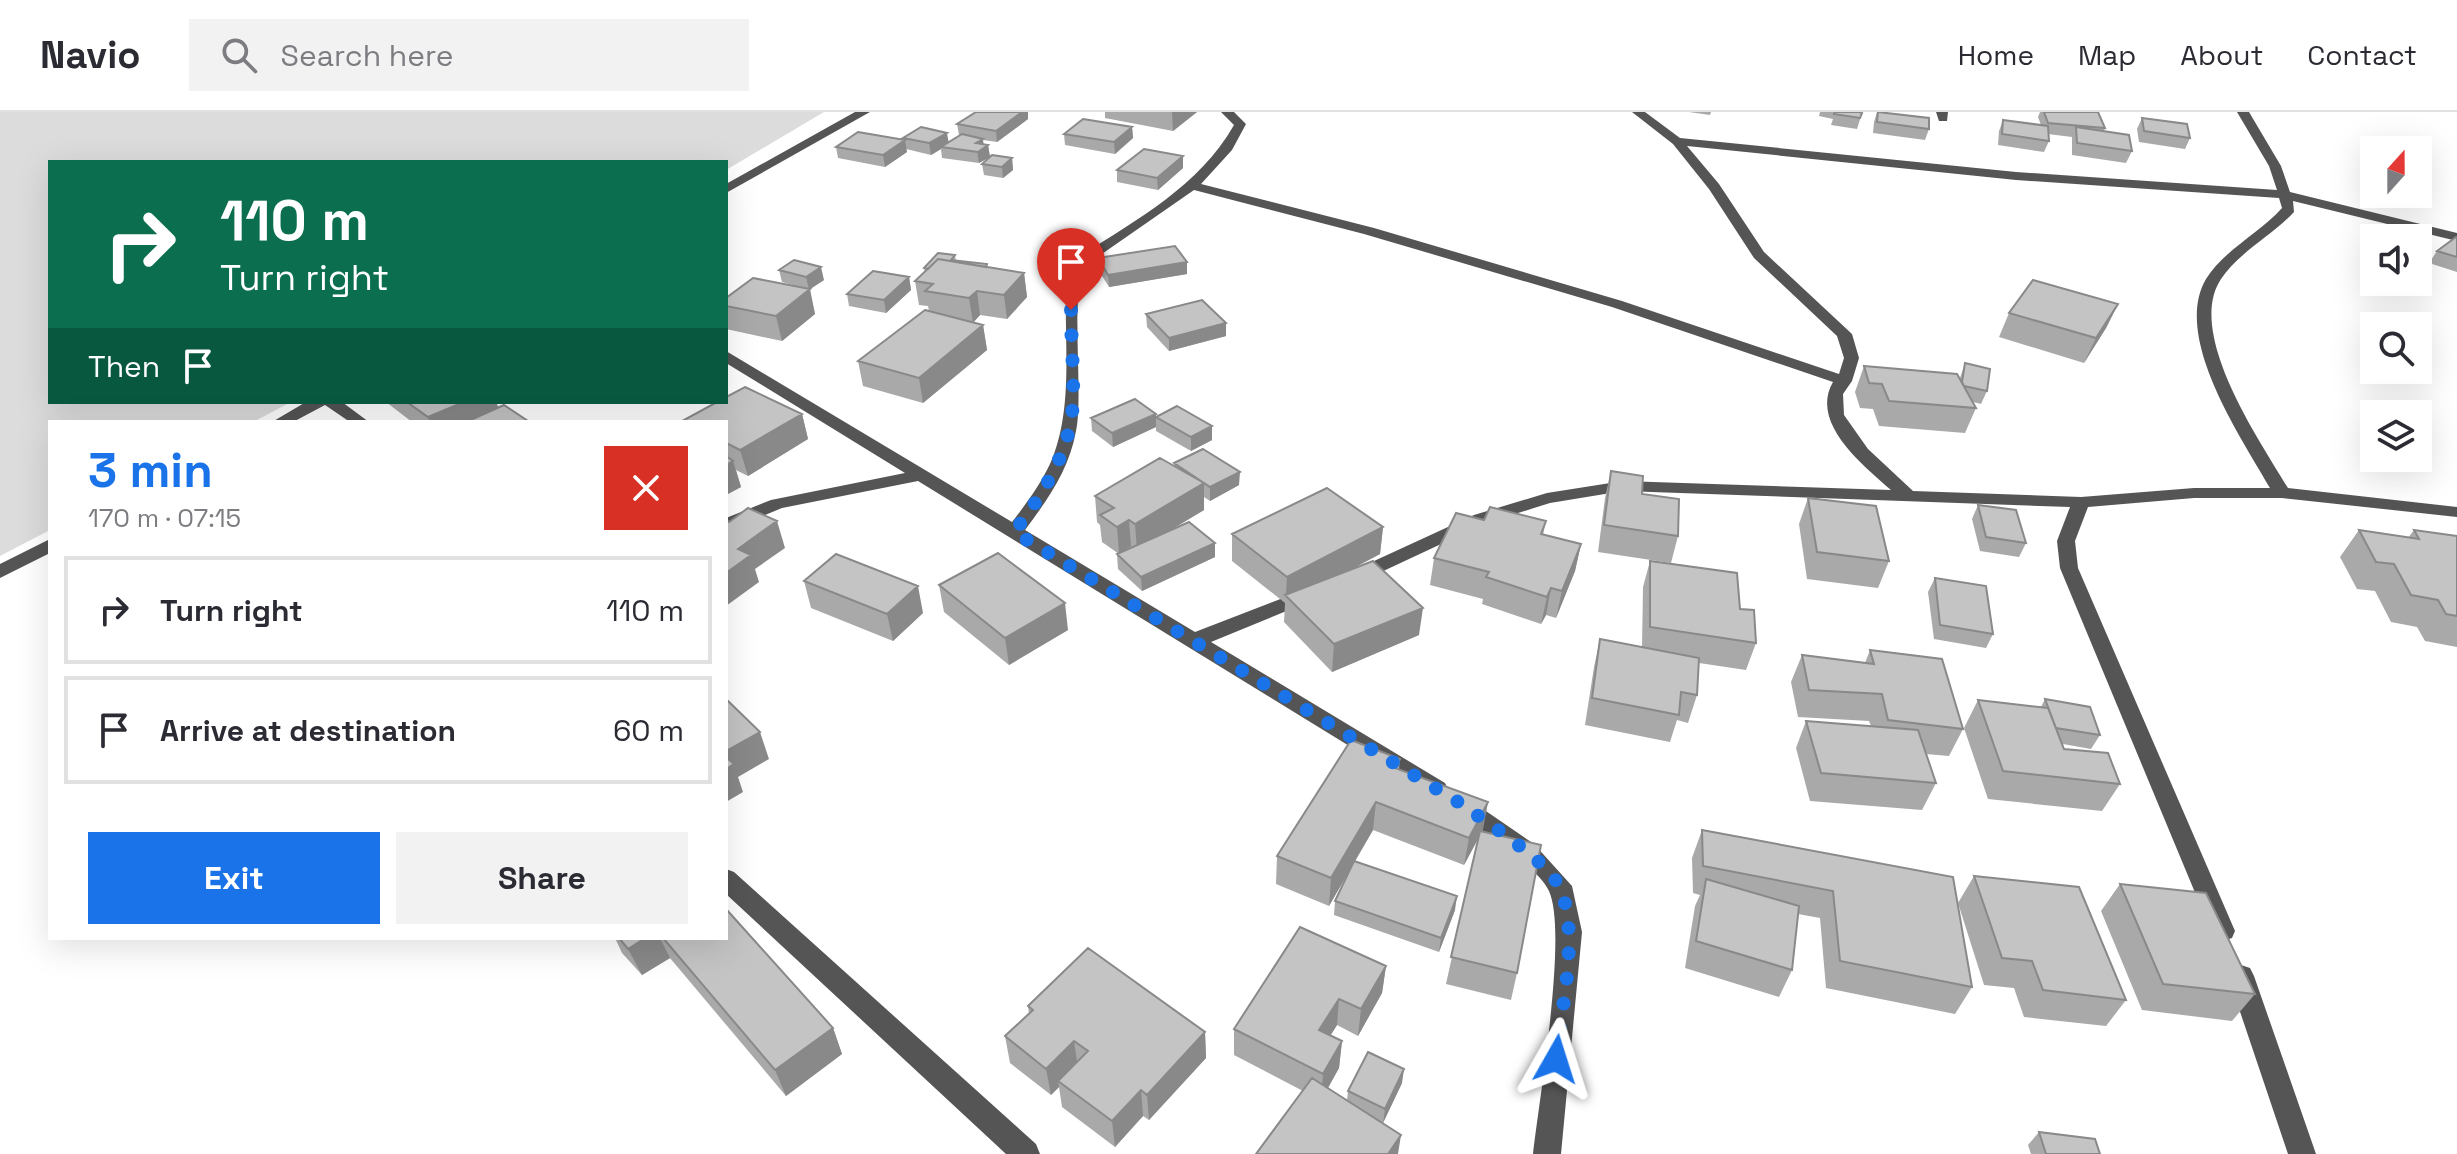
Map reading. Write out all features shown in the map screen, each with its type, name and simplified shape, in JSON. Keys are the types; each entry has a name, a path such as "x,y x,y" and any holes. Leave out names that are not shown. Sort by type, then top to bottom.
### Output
{"street":[{"path":"728,188 864,112"},
{"path":"1014,532 1038,501 1063,454 1073,404 1074,272 1081,262 1193,186 1235,136 1245,118 1227,112"},
{"path":"1638,112 1677,141 1714,187 1759,255 1844,334 1851,347 1853,363 1833,400 1837,421 1858,447 1907,495"},
{"path":"2243,112 2275,166 2289,209 2273,228 2240,251 2211,282 2202,305 2210,351 2229,397 2282,493"},
{"path":"1677,141 2016,176 2286,195 2457,237"},
{"path":"1193,186 1369,231 1617,304 1844,381"},
{"path":"728,357 1463,805 1526,851 1560,886 1570,932 1547,1154"},
{"path":"284,420 315,404"},
{"path":"334,404 358,420"},
{"path":"728,524 777,504 920,475"},
{"path":"1193,641 1375,569 1480,519 1547,498 1623,486 2081,502 2194,493 2282,493 2457,512"},
{"path":"2081,502 2066,541 2069,568 2249,995 2302,1154"},
{"path":"0,572 48,546"},
{"path":"728,881 1026,1154"}],"shaded area":[{"path":"0,112 824,112 728,169 728,160 48,160 48,404 287,404 257,420 48,420 48,531 0,556"}],"building":[{"path":"976,112 1022,112 996,131 957,124"},
{"path":"1835,112 1859,112 1862,113 1860,118"},
{"path":"1878,112 1929,118 1929,129 1877,122"},
{"path":"2044,112 2098,112 2105,128 2048,123"},
{"path":"2142,118 2187,124 2190,138 2144,131"},
{"path":"1083,119 1132,127 1114,142 1064,134"},
{"path":"2003,120 2048,126 2049,141 2002,134"},
{"path":"921,127 947,133 929,143 903,138"},
{"path":"2076,127 2129,135 2132,151 2077,143"},
{"path":"858,132 905,140 883,155 836,147"},
{"path":"962,134 983,139 976,143 988,145 978,152 941,147"},
{"path":"1144,149 1183,156 1157,178 1117,170"},
{"path":"992,155 1012,158 1002,167 982,164"},
{"path":"2456,237 2457,257 2437,251"},
{"path":"1175,246 1187,262 1108,275 1098,258"},
{"path":"938,253 955,255 951,260 987,264 986,267 938,259 928,269 924,268"},
{"path":"938,259 1024,273 1004,295 977,291 969,298 925,291 933,284 915,281"},
{"path":"794,260 821,267 806,277 779,270"},
{"path":"873,271 909,277 884,300 847,294"},
{"path":"753,278 810,289 776,316 728,306 728,297"},
{"path":"2033,280 2118,304 2096,338 2009,313"},
{"path":"1202,300 1226,323 1169,338 1146,314"},
{"path":"925,310 983,325 919,378 858,361"},
{"path":"1965,363 1990,369 1987,391 1964,386"},
{"path":"1864,366 1957,374 1976,408 1889,401 1882,384 1869,383"},
{"path":"745,387 802,414 740,450 728,444 728,420 684,420 713,404 728,404 728,396"},
{"path":"1135,399 1156,414 1112,433 1091,418"},
{"path":"410,404 459,404 428,417"},
{"path":"504,405 526,420 470,420"},
{"path":"1177,406 1212,426 1191,437 1156,417"},
{"path":"1203,449 1240,472 1210,487 1174,463"},
{"path":"1160,458 1204,483 1135,524 1129,520 1117,527 1100,515 1114,508 1095,496"},
{"path":"1611,471 1643,476 1642,494 1679,499 1678,536 1604,525"},
{"path":"1327,488 1383,527 1287,577 1232,534"},
{"path":"1808,498 1876,506 1889,561 1817,552"},
{"path":"1978,505 2016,510 2026,543 1986,537"},
{"path":"1490,507 1546,521 1541,534 1581,544 1562,591 1551,588 1547,597 1486,577 1489,572 1434,558 1456,513 1484,520"},
{"path":"748,508 777,521 738,549 751,555 728,572 728,521"},
{"path":"1189,522 1215,543 1141,577 1117,554"},
{"path":"2359,530 2419,539 2414,530 2457,536 2457,616 2446,614 2438,600 2411,595 2394,564 2376,562"},
{"path":"998,553 1065,603 1005,638 939,585"},
{"path":"836,554 918,586 887,614 804,581"},
{"path":"1373,561 1423,608 1334,644 1285,595"},
{"path":"1650,561 1737,573 1740,609 1754,610 1756,643 1650,627"},
{"path":"1935,578 1986,586 1993,634 1940,625"},
{"path":"1600,639 1699,658 1697,695 1681,692 1679,715 1592,698"},
{"path":"1870,650 1942,659 1963,729 1888,720 1882,694 1809,690 1802,655 1874,664"},
{"path":"2045,699 2090,707 2100,735 2056,728"},
{"path":"1978,700 2048,708 2064,749 2108,753 2120,784 2003,771"},
{"path":"728,701 760,732 728,750"},
{"path":"1806,721 1918,730 1936,783 1821,773"},
{"path":"1351,740 1400,759 1395,768 1488,802 1469,838 1376,802 1331,878 1277,856"},
{"path":"1702,830 1953,877 1972,987 1840,961 1833,891 1703,866"},
{"path":"1480,831 1541,845 1517,973 1451,957"},
{"path":"1354,861 1457,896 1441,938 1335,901"},
{"path":"1974,876 2079,887 2126,1000 2043,990 2032,961 2002,958"},
{"path":"1706,879 1799,906 1792,970 1696,941"},
{"path":"2120,884 2206,893 2255,994 2163,984"},
{"path":"728,911 833,1028 775,1070 665,940 728,940"},
{"path":"1300,927 1386,966 1361,1009 1339,999 1319,1030 1342,1041 1323,1074 1234,1029"},
{"path":"621,940 642,940 628,949"},
{"path":"1088,948 1205,1032 1147,1095 1141,1090 1112,1121 1058,1081 1088,1051 1074,1041 1046,1069 1005,1036 1033,1010 1028,1006"},
{"path":"1368,1052 1404,1069 1385,1109 1348,1091"},
{"path":"1312,1078 1401,1135 1388,1154 1256,1154"},
{"path":"2039,1132 2095,1139 2100,1154 2046,1154"}],"route":[{"path":"1071,310 1073,404 1063,454 1038,501 1014,532 1463,805 1526,851 1560,886 1570,932 1556,1059"}]}
